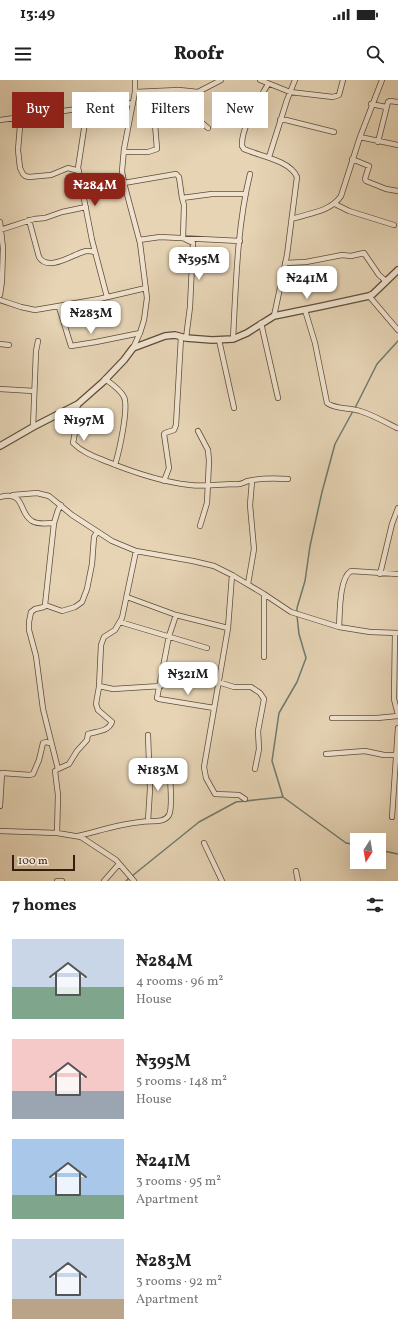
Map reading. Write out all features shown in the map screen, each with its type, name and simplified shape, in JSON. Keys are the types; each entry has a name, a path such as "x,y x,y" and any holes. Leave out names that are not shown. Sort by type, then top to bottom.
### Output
{"street":[{"path":"0,446 78,404 124,360 140,333 146,311 146,288 139,240 124,183 122,168 133,104 135,80"},
{"path":"129,100 134,94 176,90 198,92 221,80"},
{"path":"260,80 290,92 337,97 341,92 343,80"},
{"path":"269,157 280,120 295,80"},
{"path":"292,219 319,211 335,204 341,196 371,104 382,80"},
{"path":"268,84 250,117 242,146 269,157 293,170 297,177 285,262 274,316"},
{"path":"378,142 388,102 390,100 398,102"},
{"path":"129,103 133,104"},
{"path":"371,104 386,107"},
{"path":"0,120 12,118"},
{"path":"280,120 286,120 334,132"},
{"path":"204,125 208,128"},
{"path":"20,128 18,150 20,168 25,176 51,175 68,168 79,171"},
{"path":"84,128 79,171 107,297"},
{"path":"124,152 148,152 157,149 155,128"},
{"path":"360,137 398,145"},
{"path":"352,159 369,166 365,179 366,181 390,190 398,191"},
{"path":"124,183 176,174 179,177 182,198 184,238"},
{"path":"233,339 244,192 250,174"},
{"path":"182,198 244,192"},
{"path":"335,204 394,226"},
{"path":"1,230 29,220 44,218 62,212 86,207"},
{"path":"29,220 39,257 47,263 65,260 83,252 96,252"},
{"path":"0,222 2,281 0,295"},
{"path":"139,240 160,237 240,241"},
{"path":"164,481 169,468 164,434 174,430 176,425 183,337 190,307 193,243 184,238"},
{"path":"285,262 306,262 342,255 351,256 364,253 379,275 386,282"},
{"path":"132,348 165,336 175,335 220,340 233,339 274,316 369,296 398,270"},
{"path":"0,300 36,310 59,307 146,288"},
{"path":"369,296 398,330"},
{"path":"59,307 70,345 72,346 140,333"},
{"path":"305,310 315,343 327,403 333,407 359,410 398,428 398,424"},
{"path":"261,323 278,398"},
{"path":"220,340 234,408"},
{"path":"33,427 38,341"},
{"path":"0,344 9,345"},
{"path":"105,379 121,391 125,402 121,442 115,465"},
{"path":"0,388 34,391"},
{"path":"78,404 76,413 77,421 72,442 82,451 143,476 191,486 238,484 276,478 288,479"},
{"path":"198,431 208,450 209,461 207,504 200,526"},
{"path":"248,584 254,549 250,505 252,481"},
{"path":"0,497 24,493 37,493 50,496 72,515 97,532 112,541 136,551 214,566 248,584 291,612 338,627 370,632 396,633 394,699 398,716 377,718 332,718"},
{"path":"13,495 19,501 32,522 42,524 54,523"},
{"path":"45,605 54,523 61,505"},
{"path":"380,574 390,530 398,508"},
{"path":"45,605 62,611 82,602 87,589 92,564 94,537 97,532"},
{"path":"57,833 58,795 55,771 69,764 86,740 88,734 107,730 111,726 112,722 98,710 96,704 103,638 115,630 120,622 127,597 136,551"},
{"path":"338,627 343,585 346,576 351,571 398,574"},
{"path":"232,575 228,628 204,766 206,778 215,794 239,795 245,800"},
{"path":"264,594 264,657"},
{"path":"127,597 176,614 228,628"},
{"path":"45,605 44,607 35,609 32,612 29,622 30,635 36,656 42,705 50,743 58,769"},
{"path":"176,614 169,636 161,686 157,694 158,698 214,708"},
{"path":"120,622 207,648"},
{"path":"218,682 234,687 251,687 260,693 264,699 258,731 259,749 255,769"},
{"path":"99,686 113,689 161,686"},
{"path":"392,817 396,792 398,728"},
{"path":"148,735 150,789 148,821"},
{"path":"0,806 2,773 33,774 39,760 43,743 50,743"},
{"path":"326,754 365,751 397,757"},
{"path":"76,836 122,824 161,821 169,816 171,810 170,775"},
{"path":"0,831 57,833 76,836 84,839 101,850 119,864 134,881"},
{"path":"204,843 222,881"},
{"path":"104,881 119,864"},
{"path":"296,871 298,881"},
{"path":"57,881 62,881"}],"waterway":[{"path":"355,408 377,364 398,341"},
{"path":"297,612 305,581 310,546 322,492 335,444 353,411"},
{"path":"283,797 272,761 279,713 297,682 306,658 299,634 297,616"},
{"path":"132,876 199,822 236,802 283,797 346,843 350,844"},
{"path":"386,851 398,854"},
{"path":"126,881 129,878"}]}
